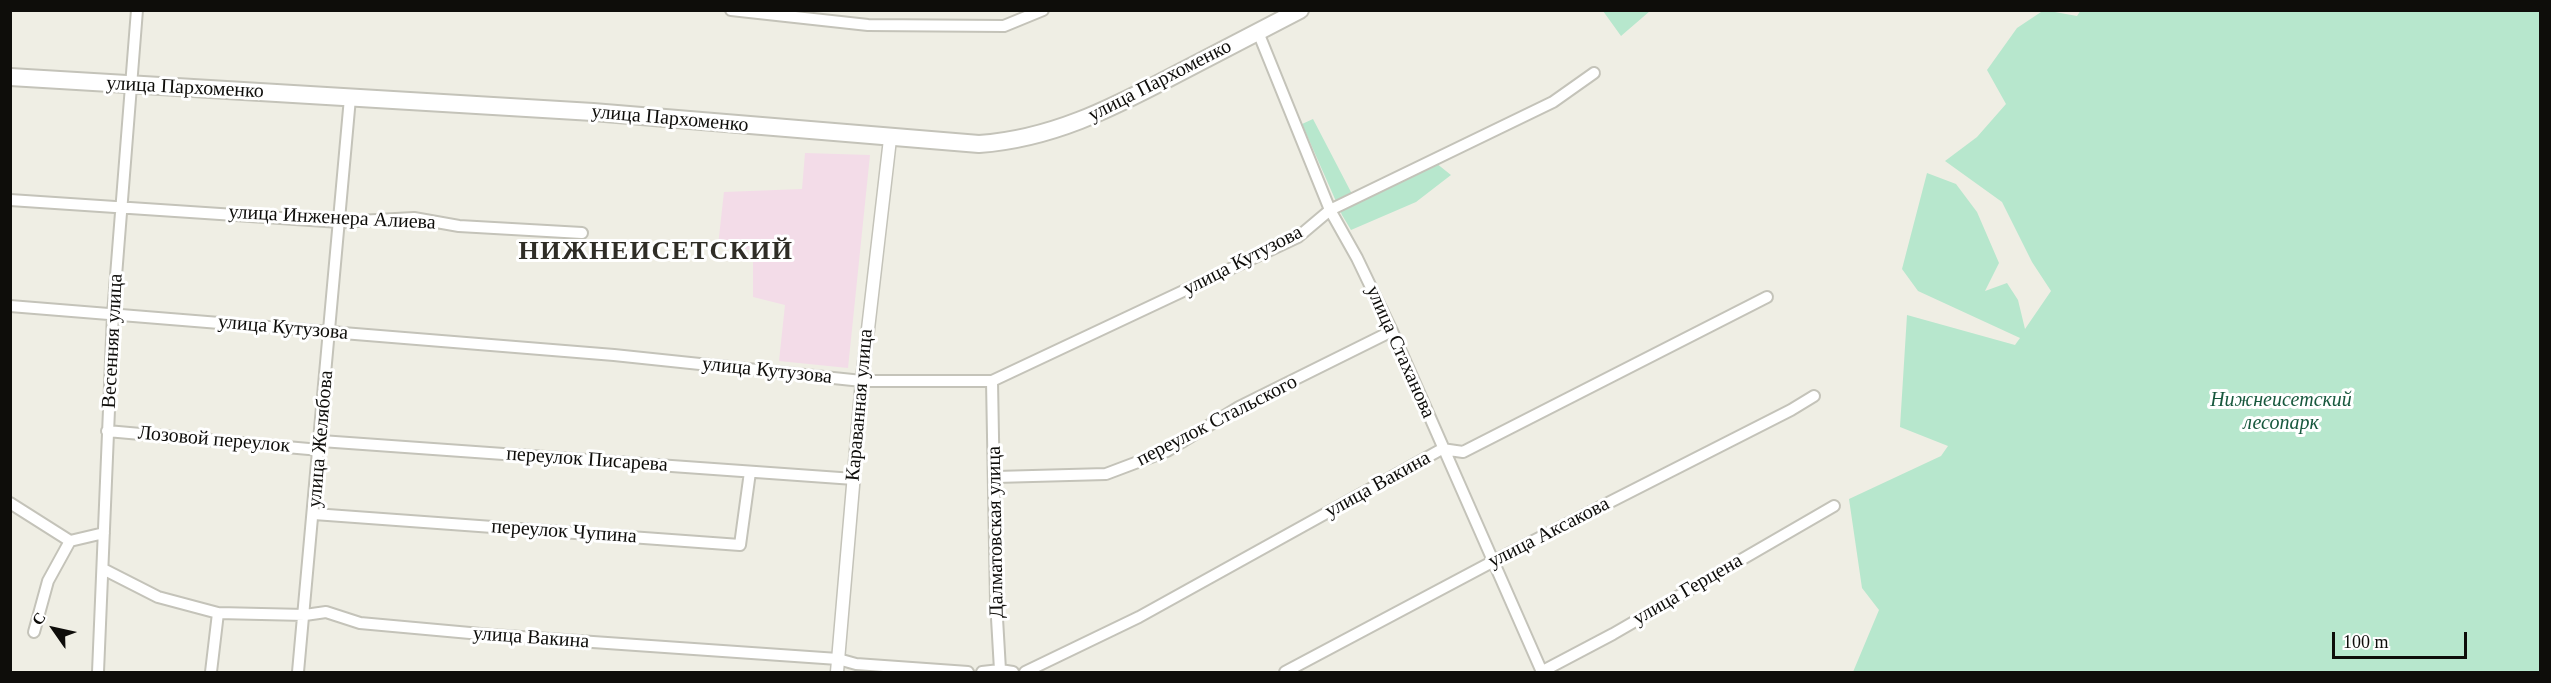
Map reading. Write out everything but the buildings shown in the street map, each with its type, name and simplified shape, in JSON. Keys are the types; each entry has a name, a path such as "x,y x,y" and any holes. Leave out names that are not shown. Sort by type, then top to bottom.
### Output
{"main road":[{"name":"улица Пархоменко","path":"10,76 593,112 890,139 979,144 1011,142 1042,135 1098,115 1300,10"}],"street":[{"name":"Весенняя улица","path":"98,672 113,314 129,85 137,10"},
{"path":"731,10 868,25 1004,26 1043,10"},
{"name":"улица Стаханова","path":"1258,32 1330,210 1392,331 1541,672"},
{"name":"улица Кутузова","path":"10,306 614,356 862,381 992,381 1298,237 1330,210 1553,102 1594,73"},
{"name":"улица Желябова","path":"298,672 331,332 350,98"},
{"name":"Караванная улица","path":"837,672 862,381 890,139"},
{"name":"улица Инженера Алиева","path":"10,200 340,222 414,218 459,226 582,233"},
{"name":"улица Вакина","path":"1025,672 1138,617 1442,449 1463,452 1767,297"},
{"name":"переулок Стальского","path":"996,477 1106,474 1167,451 1239,407 1392,331"},
{"name":"Далматовская улица","path":"992,381 996,477 996,601 1000,670"},
{"name":"улица Аксакова","path":"1286,672 1492,562 1791,410 1814,396"},
{"name":"Лозовой переулок","path":"107,431 320,446"},
{"name":"переулок Писарева","path":"320,446 854,479"},
{"name":"переулок Чупина","path":"314,514 740,545 750,472"},
{"path":"10,503 70,541 104,533"},
{"name":"улица Герцена","path":"1541,672 1613,634 1834,506"},
{"path":"34,632 48,580 70,541"},
{"name":"улица Вакина","path":"103,569 158,597 218,613 304,615 326,612 360,623 492,636 838,659 856,664 968,672"},
{"path":"211,672 218,613"},
{"path":"982,672 1000,670 1013,672"}],"shaded area":[{"path":"805,153 870,155 848,368 779,361 785,305 753,297 753,250 718,246 724,192 802,189"}],"green space":[{"name":"Нижнеисетский лесопарк","path":"2044,10 2077,16 2081,10 2540,11 2540,672 1853,672 1879,610 1862,588 1849,499 1941,456 1948,446 1900,427 1907,315 2015,345 2020,338 1918,291 1902,269 1927,173 1956,184 1977,212 1999,263 1985,291 2007,283 2018,300 2025,329 2051,291 2032,262 2002,202 1945,161 1977,137 2006,104 1987,70 2017,28"},
{"path":"1603,11 1650,11 1621,36"},
{"path":"1313,119 1352,194 1436,163 1451,175 1416,202 1351,230 1342,215 1302,124"}],"district":[{"name":"НИЖНЕИСЕТСКИЙ","path":"656,252"}]}
